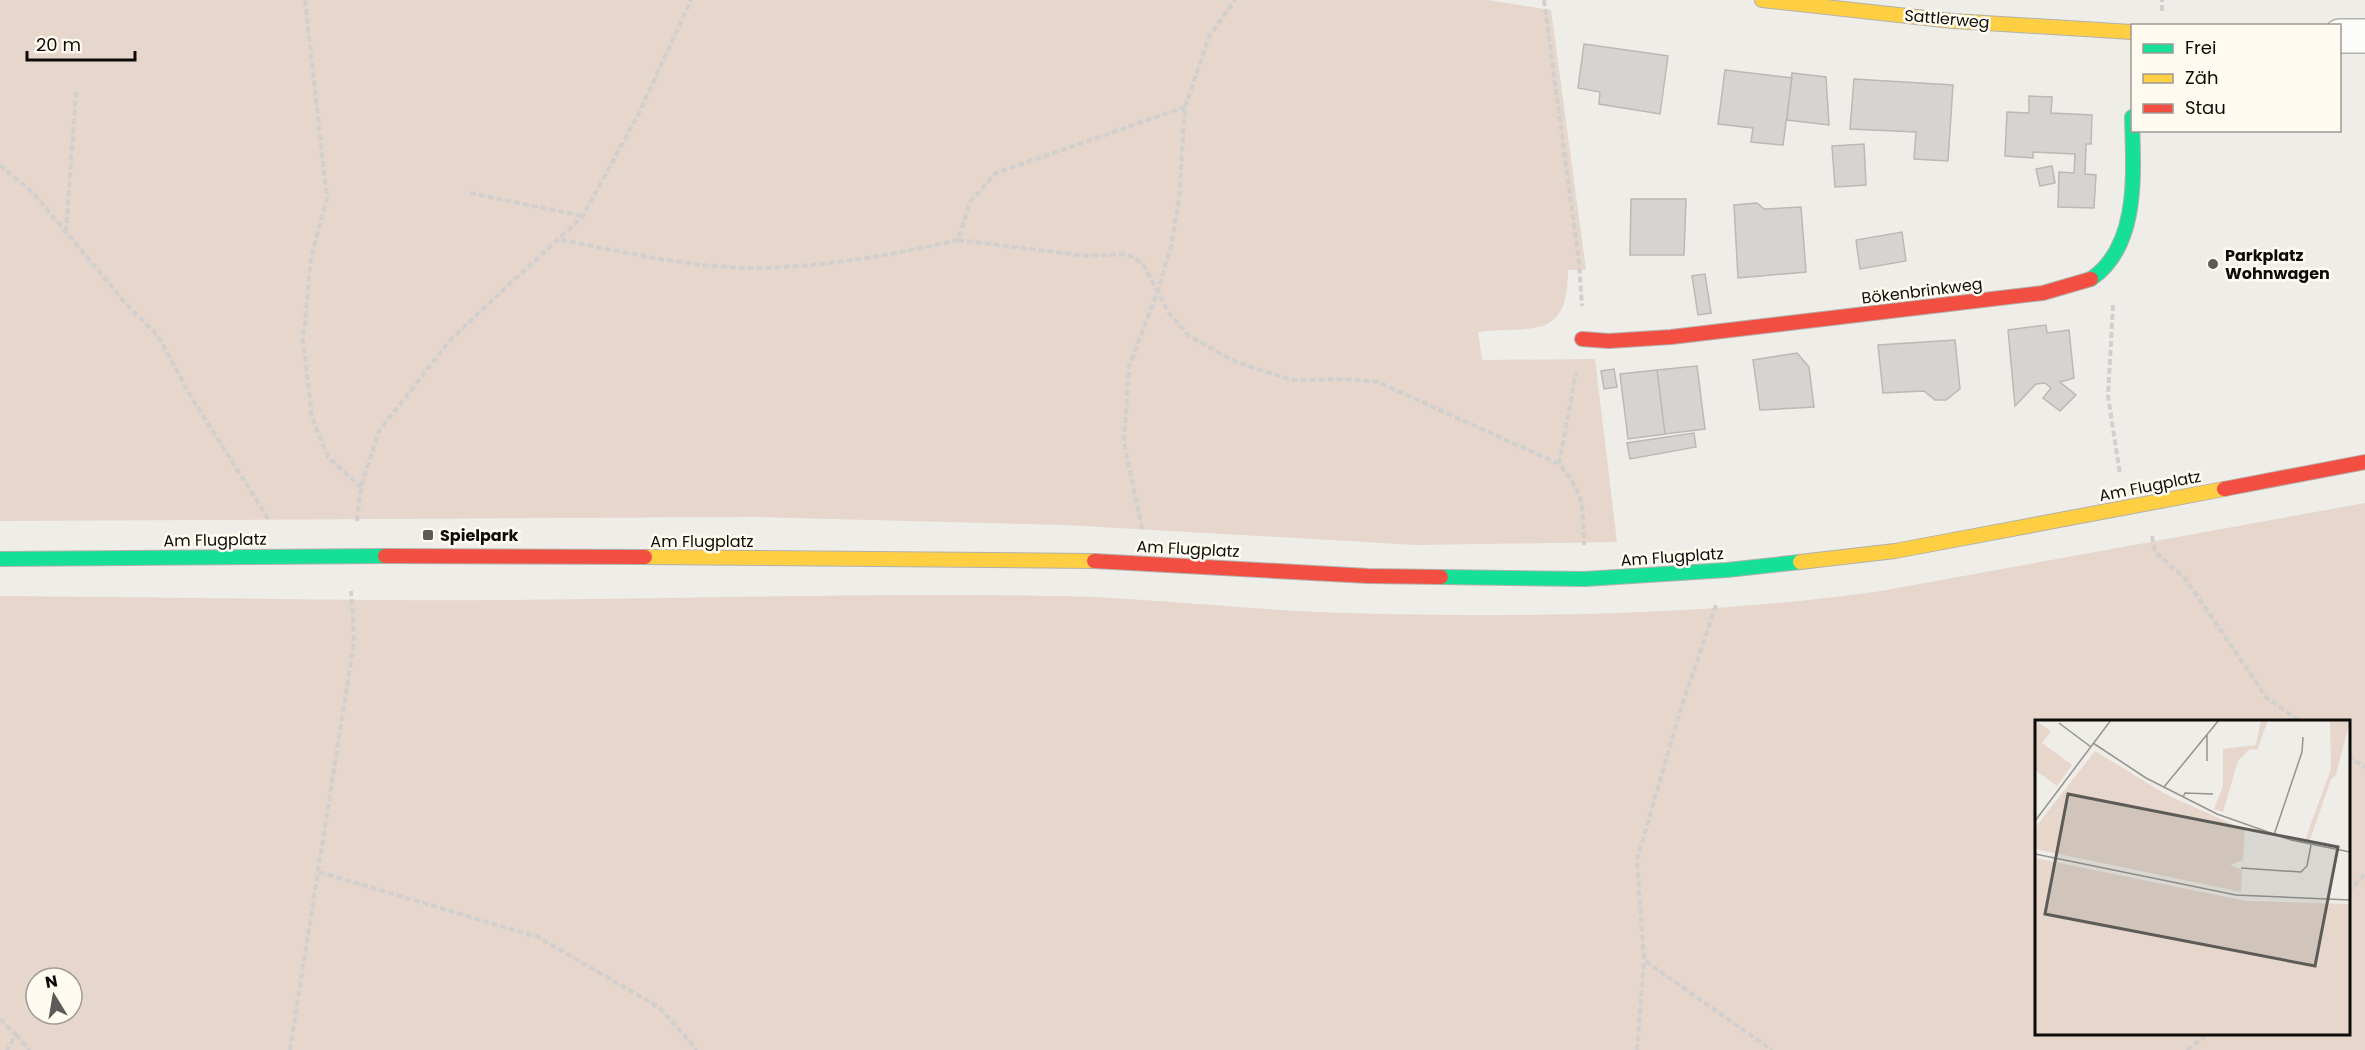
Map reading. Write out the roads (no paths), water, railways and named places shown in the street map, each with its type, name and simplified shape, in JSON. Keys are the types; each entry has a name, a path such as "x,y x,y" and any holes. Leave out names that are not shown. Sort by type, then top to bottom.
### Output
{"street":[{"name":"Sattlerweg","path":"1762,0 1953,21 2131,32"},
{"path":"2341,36 2365,36"},
{"name":"Bökenbrinkweg","path":"1582,339 1671,337 2043,293 2094,277 2116,250 2131,214 2133,132"},
{"name":"Am Flugplatz","path":"0,559 292,556 901,558 1150,563 1368,576 1585,579 1727,570 1895,551 2365,462"}],"place":[{"name":"Parkplatz Wohnwagen","path":"2213,264"},
{"name":"Spielpark","path":"428,535"}]}
